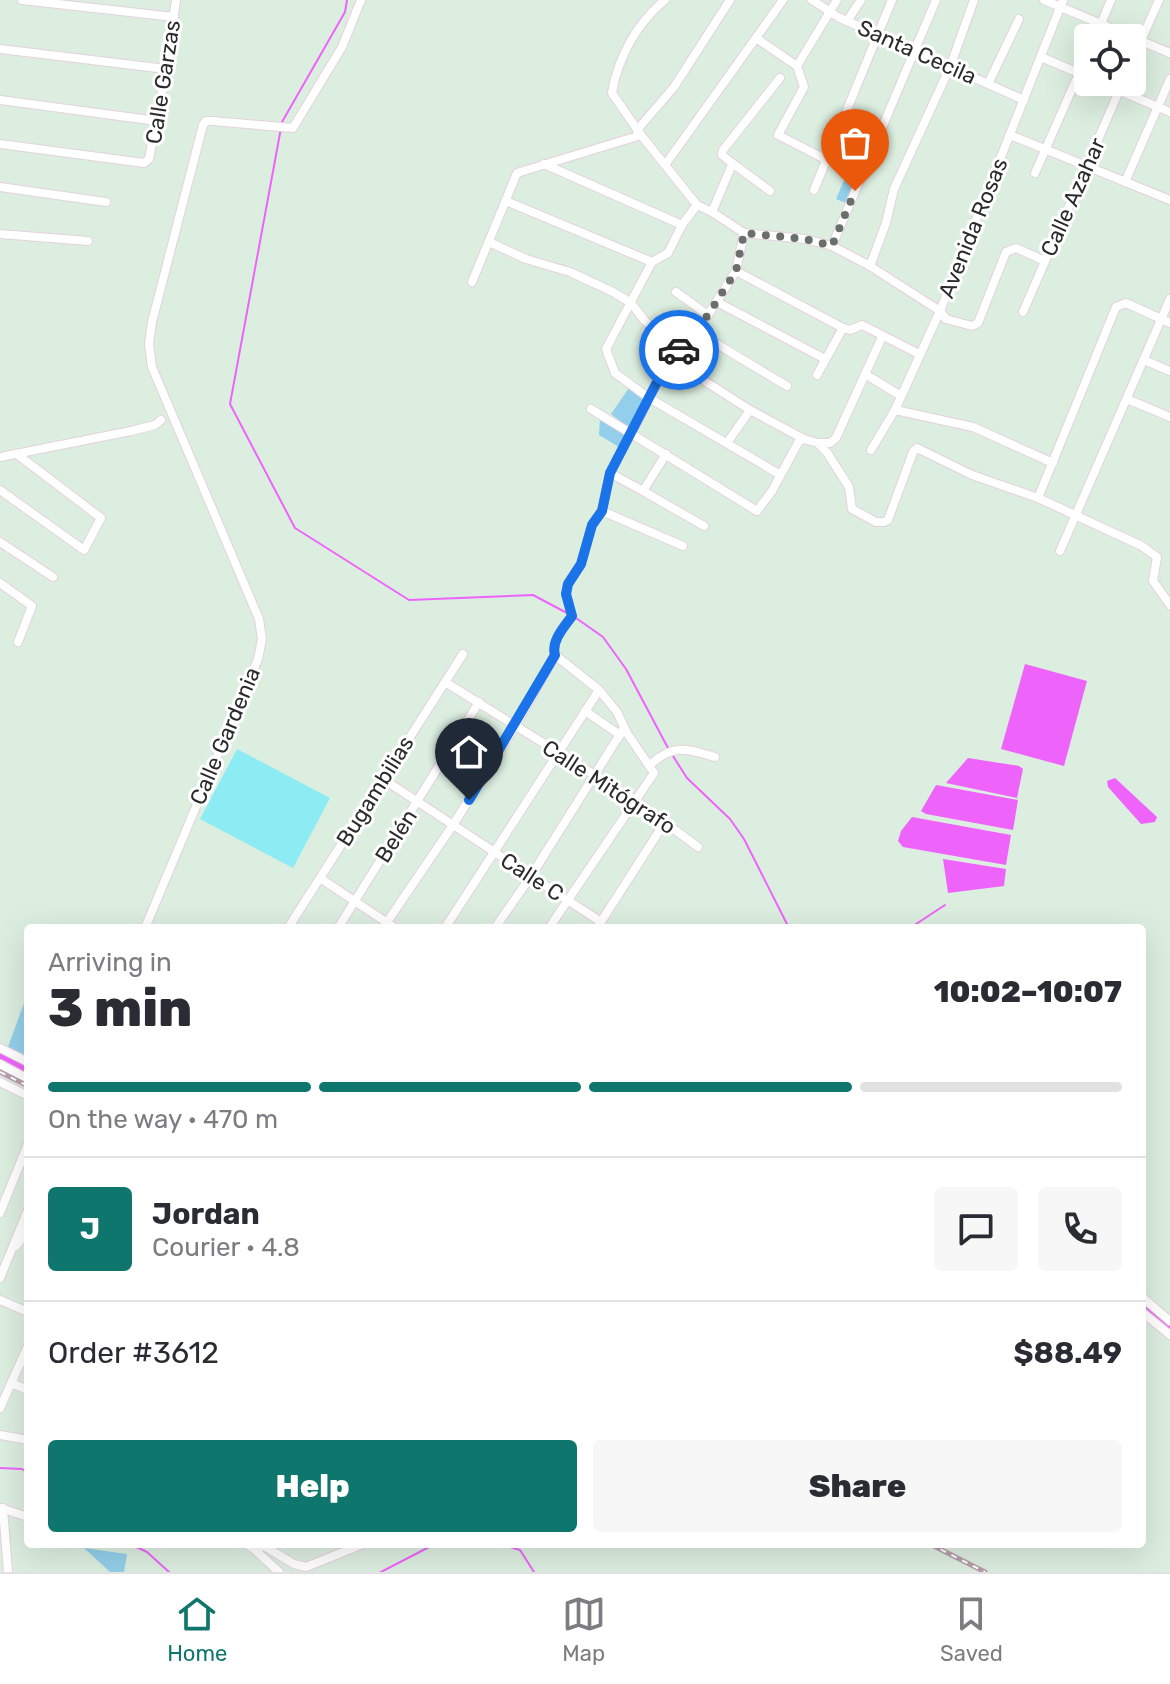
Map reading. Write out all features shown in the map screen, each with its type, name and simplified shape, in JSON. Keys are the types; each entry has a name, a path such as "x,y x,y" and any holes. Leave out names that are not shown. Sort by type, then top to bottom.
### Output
{"street":[{"path":"22,0 174,17"},
{"name":"Calle Garzas","path":"0,144 144,163 151,155 176,0"},
{"name":"Calle Gardenia","path":"147,924 258,659 262,639 259,619 152,367 149,344 203,125 206,121 212,121 293,128 342,47 361,0"},
{"path":"665,0 637,28 614,81 612,93 697,205 744,233 805,239 832,246 870,266 956,323 975,325 1006,252 1016,248 1045,261"},
{"path":"472,282 517,173 639,132 674,87 730,0"},
{"path":"665,165 783,0"},
{"name":"Santa Cecila","path":"812,0 847,21 912,52 1024,100"},
{"path":"797,66 837,0"},
{"path":"847,21 861,0"},
{"path":"814,190 892,0"},
{"path":"832,246 936,0"},
{"path":"870,266 886,223 894,189 950,67 974,0"},
{"path":"1044,0 1062,4 1101,24 1111,0"},
{"path":"1146,30 1159,0"},
{"name":"Avenida Rosas","path":"871,450 895,410 940,311 1062,4"},
{"path":"988,84 1019,19"},
{"path":"756,38 797,66 804,87 778,135 827,160"},
{"path":"1146,43 1170,53"},
{"path":"0,49 166,69"},
{"path":"1041,57 1074,71"},
{"path":"770,191 722,155 780,78"},
{"path":"1125,182 1170,79"},
{"path":"1035,173 1074,95"},
{"name":"Calle Azahar","path":"1023,312 1117,96"},
{"path":"1139,96 1170,112"},
{"path":"0,100 157,121"},
{"path":"1010,135 1168,200 1170,188"},
{"path":"712,212 732,163"},
{"path":"544,164 682,225"},
{"path":"0,187 106,202"},
{"path":"506,201 652,262"},
{"path":"697,205 682,225 668,253 652,262 606,349 615,373 649,398 779,474"},
{"path":"498,924 622,731 617,712 599,690 555,655 553,648 556,641 572,616 566,594 568,584 581,564 592,525 602,511 610,473 672,360 708,315 736,271 744,233"},
{"path":"0,234 88,241"},
{"path":"489,242 526,259 570,272 631,303 645,321 679,350"},
{"path":"736,271 843,328 850,330 862,325 919,354"},
{"path":"676,292 708,315"},
{"path":"1060,551 1144,360 1166,321 1170,299"},
{"path":"717,302 825,359"},
{"path":"1038,498 1116,307 1122,303 1166,321"},
{"path":"817,375 843,328"},
{"path":"695,331 787,386"},
{"path":"672,360 750,410 804,439 830,443 836,438 882,337"},
{"path":"1144,360 1170,371"},
{"path":"865,374 901,396"},
{"path":"1127,399 1170,417"},
{"path":"591,409 757,511 772,491 799,441 804,439"},
{"path":"727,443 750,410"},
{"path":"895,410 973,427 1053,463"},
{"path":"0,457 131,431 155,425 161,420"},
{"path":"818,443 849,487 852,509 876,522 888,520 917,448 972,475 1038,498 1142,546 1157,557 1153,581 1170,605"},
{"path":"643,491 666,454"},
{"path":"0,490 84,550 101,518 18,455"},
{"path":"610,473 704,526"},
{"path":"602,511 683,546"},
{"path":"0,542 53,577"},
{"path":"0,583 32,606 18,642"},
{"name":"Bugambilias","path":"291,924 463,654"},
{"path":"389,924 516,725 555,655"},
{"name":"Calle Mitógrafo","path":"445,682 635,800 698,847"},
{"path":"448,924 599,690"},
{"name":"Belén","path":"341,924 479,702"},
{"path":"585,711 622,731 652,769"},
{"path":"552,924 635,800 652,769 670,752 682,748 715,757"},
{"name":"Calle C","path":"383,779 568,900 598,924"},
{"path":"600,924 665,822"},
{"path":"320,878 385,924"},
{"path":"0,1048 24,1060"},
{"path":"0,1064 24,1077"},
{"path":"0,1082 24,1094"},
{"path":"0,1213 24,1154"},
{"path":"0,1278 24,1220"},
{"path":"11,1252 24,1236"},
{"path":"0,1300 24,1310"},
{"path":"1146,1300 1170,1321"},
{"path":"1146,1315 1170,1335"},
{"path":"0,1408 24,1361"},
{"path":"11,1383 24,1388"},
{"path":"0,1435 24,1439"},
{"path":"8,1572 1,1508 24,1516"},
{"path":"252,1548 279,1572"},
{"path":"267,1548 294,1564 306,1567 353,1548"}],"shaded area":[{"path":"869,116 881,121 846,203 836,199 851,164 834,156 848,123 863,129"},
{"path":"629,388 644,398 629,428 611,414"},
{"path":"600,418 627,434 619,447 599,435"},
{"path":"1025,664 1087,681 1064,766 1001,749"},
{"path":"237,749 330,798 293,868 200,819"},
{"path":"968,758 1023,769 1017,798 946,783"},
{"path":"1115,778 1157,817 1155,822 1141,824 1108,787 1107,781"},
{"path":"936,785 1018,800 1013,830 926,814 921,811"},
{"path":"912,817 1011,835 1006,865 903,847 898,841 901,831"},
{"path":"943,859 1006,869 1004,886 948,893"},
{"path":"24,1003 24,1054 8,1047"},
{"path":"84,1548 127,1554 124,1572 110,1572"}],"waterway":[{"path":"282,122 345,12 347,0"},
{"path":"281,128 230,404 295,528 409,600 533,595 567,613"},
{"path":"576,618 603,637 626,669 668,748"},
{"path":"671,753 687,778 730,819 744,839 787,924"},
{"path":"916,924 945,905"},
{"path":"0,1057 24,1069"},
{"path":"1146,1309 1170,1330"},
{"path":"0,1468 24,1470"},
{"path":"138,1548 169,1572"},
{"path":"381,1572 427,1548"},
{"path":"513,1548 520,1550 534,1572"}],"railway":[{"path":"0,1072 24,1084"},
{"path":"938,1548 985,1572"}],"way so far":[{"path":"679,350 708,315 736,271 744,233 805,239 832,246 855,191"}],"route":[{"path":"469,800 555,655 553,648 556,641 572,616 566,594 568,584 581,564 592,525 602,511 610,473 656,384 679,350"}]}
